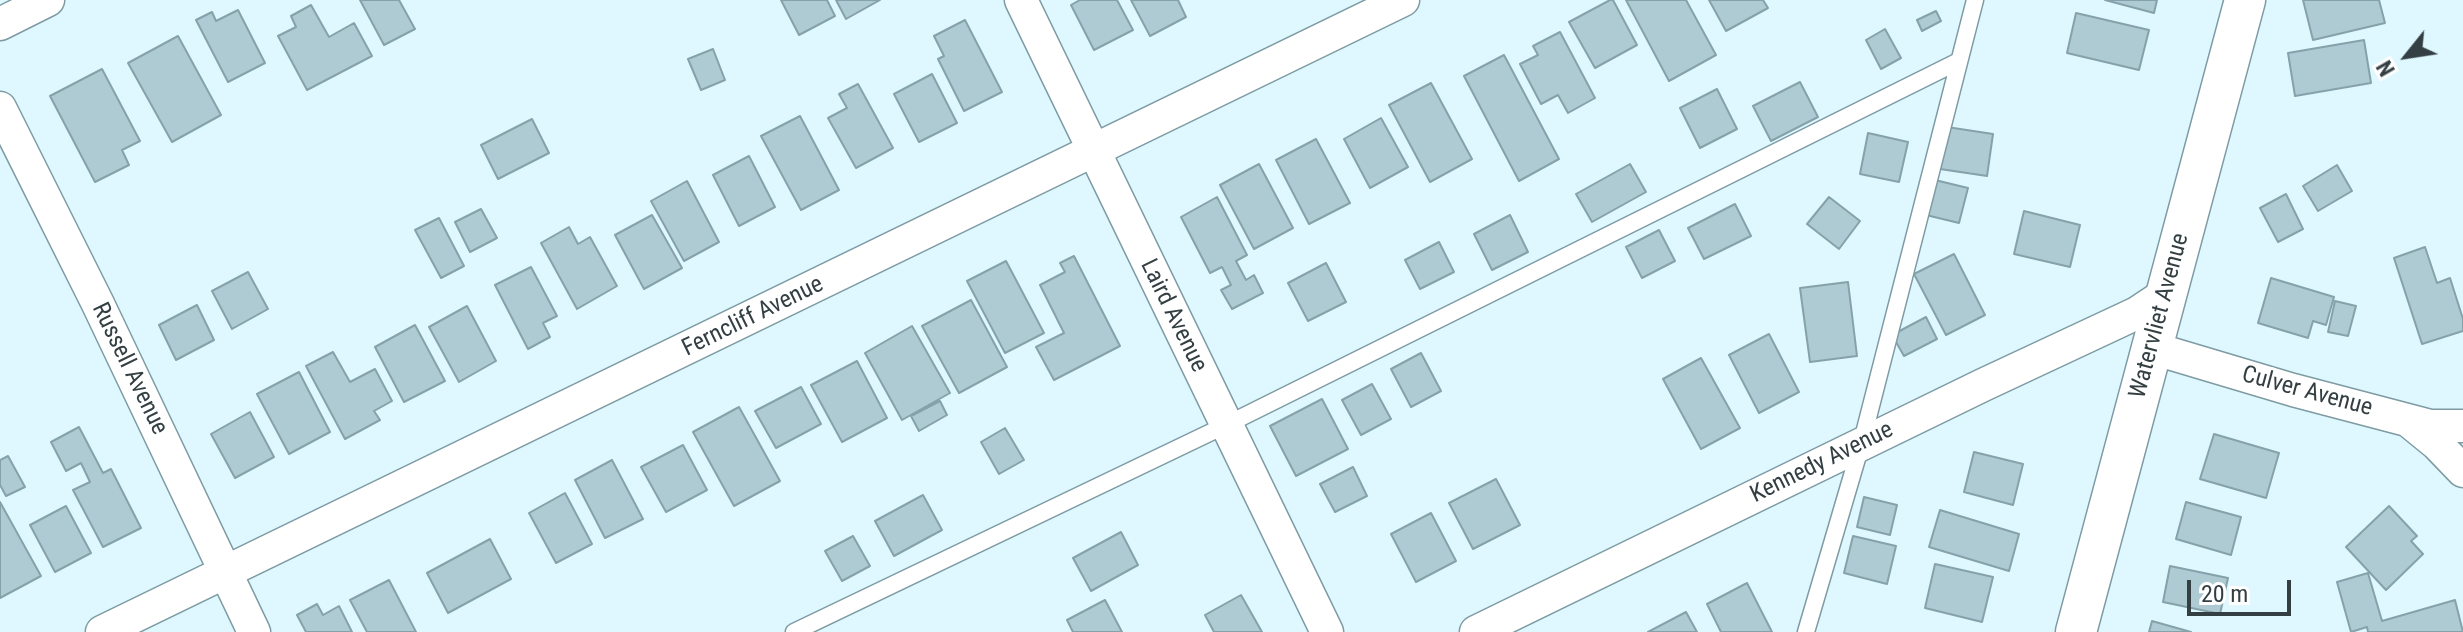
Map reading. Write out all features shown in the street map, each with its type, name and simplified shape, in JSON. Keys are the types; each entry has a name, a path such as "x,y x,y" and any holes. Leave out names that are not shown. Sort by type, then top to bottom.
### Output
{"street":[{"path":"0,24 48,0"},
{"name":"Laird Avenue","path":"1021,0 1327,632"},
{"name":"Ferncliff Avenue","path":"102,632 1403,0"},
{"name":"Watervliet Avenue","path":"2076,632 2245,0"},
{"name":"Russell Avenue","path":"0,108 98,304 254,632"},
{"name":"Kennedy Avenue","path":"1476,632 2137,313 2167,293"},
{"name":"Culver Avenue","path":"2152,348 2409,421 2430,426 2463,426"},
{"path":"2409,421 2463,471"}],"lane":[{"path":"1806,632 1861,445 1975,0"},
{"path":"794,632 1226,425 1959,61"}],"building":[{"path":"360,0 399,0 415,29 384,45"},
{"path":"781,0 827,0 835,16 799,35"},
{"path":"836,0 880,0 846,19"},
{"path":"1080,0 1117,0 1133,30 1094,50 1071,5"},
{"path":"1131,0 1178,0 1186,17 1150,36"},
{"path":"1613,0 1637,45 1595,68 1569,22"},
{"path":"1626,0 1686,0 1716,55 1669,81"},
{"path":"1709,0 1763,0 1768,8 1726,31"},
{"path":"2105,0 2157,0 2154,13"},
{"path":"2303,0 2379,0 2385,23 2313,40"},
{"path":"311,5 329,37 354,23 372,56 307,90 278,36 296,27 291,16"},
{"path":"238,10 265,63 228,82 196,20 212,12 216,21"},
{"path":"1936,11 1941,21 1922,31 1917,20"},
{"path":"2076,13 2149,30 2139,70 2067,53"},
{"path":"965,20 1002,92 964,111 938,59 944,56 934,36"},
{"path":"1885,29 1901,58 1881,69 1866,40"},
{"path":"1560,32 1595,98 1568,113 1558,95 1541,104 1520,64 1538,55 1533,46"},
{"path":"178,36 221,115 172,142 128,63"},
{"path":"2364,40 2371,83 2295,96 2288,53"},
{"path":"713,49 725,80 701,90 688,59"},
{"path":"1504,55 1559,159 1519,181 1464,76"},
{"path":"102,69 140,141 122,150 129,165 95,182 50,96"},
{"path":"932,74 957,123 919,142 894,94"},
{"path":"1800,82 1818,117 1771,141 1753,106"},
{"path":"1431,83 1472,159 1430,182 1389,105"},
{"path":"858,84 893,148 856,168 828,118 847,108 839,94"},
{"path":"1717,89 1737,129 1700,148 1680,108"},
{"path":"800,116 839,190 801,210 761,136"},
{"path":"1381,118 1408,167 1370,188 1344,139"},
{"path":"532,119 549,153 498,179 481,145"},
{"path":"1947,127 1993,134 1987,176 1940,169"},
{"path":"1868,133 1908,142 1899,182 1860,174"},
{"path":"1316,139 1350,203 1309,224 1276,160"},
{"path":"749,156 775,207 739,226 713,175"},
{"path":"1259,164 1293,228 1254,249 1220,185"},
{"path":"1630,164 1646,192 1592,222 1576,194"},
{"path":"2337,165 2352,191 2318,211 2303,186"},
{"path":"1935,180 1968,188 1959,223 1926,215"},
{"path":"687,181 719,242 684,261 651,201"},
{"path":"2286,194 2303,229 2278,242 2260,208"},
{"path":"1217,197 1247,255 1236,261 1246,280 1254,275 1263,293 1232,309 1221,290 1231,285 1222,267 1210,273 1181,217"},
{"path":"1829,197 1860,221 1839,249 1807,224"},
{"path":"1735,204 1751,236 1704,259 1688,228"},
{"path":"481,209 497,238 470,252 455,222"},
{"path":"2024,211 2080,225 2070,267 2014,254"},
{"path":"652,215 682,268 644,289 615,235"},
{"path":"1510,215 1528,252 1492,270 1474,234"},
{"path":"439,218 464,266 441,278 415,230"},
{"path":"569,227 578,244 590,237 617,286 577,309 541,243"},
{"path":"1659,230 1675,261 1642,278 1626,247"},
{"path":"1439,242 1454,272 1420,289 1405,260"},
{"path":"2425,247 2437,283 2450,278 2463,319 2463,331 2422,344 2394,258"},
{"path":"1954,254 1985,315 1946,335 1914,274"},
{"path":"1074,256 1120,346 1054,380 1036,347 1064,333 1040,285 1065,272 1060,263"},
{"path":"1006,261 1044,333 1005,353 967,281"},
{"path":"1326,263 1346,302 1308,321 1288,283"},
{"path":"531,267 557,316 543,323 550,337 528,349 495,285"},
{"path":"248,272 268,309 232,329 212,291"},
{"path":"2271,278 2334,297 2326,325 2313,321 2308,338 2258,323"},
{"path":"1848,282 1857,356 1810,362 1800,288"},
{"path":"971,300 1007,367 959,393 922,326"},
{"path":"2335,301 2356,306 2348,336 2328,332"},
{"path":"197,305 214,340 176,360 159,325"},
{"path":"467,306 496,361 459,382 429,327"},
{"path":"1926,317 1937,339 1904,356 1892,335"},
{"path":"415,325 445,381 404,402 375,347"},
{"path":"912,326 950,393 902,420 865,353"},
{"path":"1769,334 1799,392 1759,413 1729,355"},
{"path":"333,352 350,382 375,369 392,401 374,411 380,420 345,439 306,366"},
{"path":"1421,353 1441,391 1411,407 1391,369"},
{"path":"1701,358 1740,428 1701,449 1663,379"},
{"path":"857,361 887,418 842,442 811,385"},
{"path":"299,372 330,432 289,454 257,394"},
{"path":"1372,384 1391,419 1361,435 1342,400"},
{"path":"801,387 821,424 776,448 755,411"},
{"path":"1322,399 1348,449 1296,476 1270,426"},
{"path":"940,401 947,415 919,431 911,416"},
{"path":"739,407 780,481 734,506 693,432"},
{"path":"250,412 274,457 235,478 211,434"},
{"path":"79,427 103,473 111,469 141,528 103,547 73,490 90,482 81,463 66,471 51,442"},
{"path":"1005,428 1024,460 999,474 981,442"},
{"path":"2214,434 2279,453 2266,498 2200,479"},
{"path":"683,445 707,490 666,512 641,467"},
{"path":"1974,452 2023,464 2013,505 1964,492"},
{"path":"8,456 25,487 6,496 0,485 0,460"},
{"path":"612,460 643,519 605,538 575,480"},
{"path":"1353,467 1367,496 1335,512 1320,484"},
{"path":"1496,479 1520,525 1473,549 1449,503"},
{"path":"565,493 592,544 556,563 529,513"},
{"path":"923,495 942,530 894,556 875,521"},
{"path":"1864,497 1897,505 1890,535 1857,527"},
{"path":"0,502 41,576 0,598"},
{"path":"2186,502 2241,517 2231,555 2176,539"},
{"path":"66,506 91,553 55,572 30,525"},
{"path":"2389,506 2417,536 2411,541 2423,554 2386,590 2346,547"},
{"path":"1940,510 2019,534 2009,571 1929,547"},
{"path":"1431,513 1456,561 1416,582 1391,534"},
{"path":"1121,532 1138,565 1091,591 1073,558"},
{"path":"853,536 870,566 842,581 825,551"},
{"path":"1853,536 1896,546 1887,584 1844,573"},
{"path":"490,539 511,579 448,613 427,573"},
{"path":"1935,564 1993,577 1982,622 1925,608"},
{"path":"2170,566 2228,578 2220,614 2163,602"},
{"path":"2368,573 2382,621 2455,600 2463,632 2368,632 2367,627 2351,632 2337,582"},
{"path":"389,580 416,632 367,632 350,600"},
{"path":"1747,583 1772,632 1721,632 1707,604"},
{"path":"1241,595 1262,632 1214,632 1205,615"},
{"path":"1105,600 1122,632 1073,632 1067,620"},
{"path":"317,604 323,615 339,606 352,632 306,632 297,615"},
{"path":"1686,612 1697,632 1648,632"},
{"path":"2152,621 2191,632 2149,632"}]}
